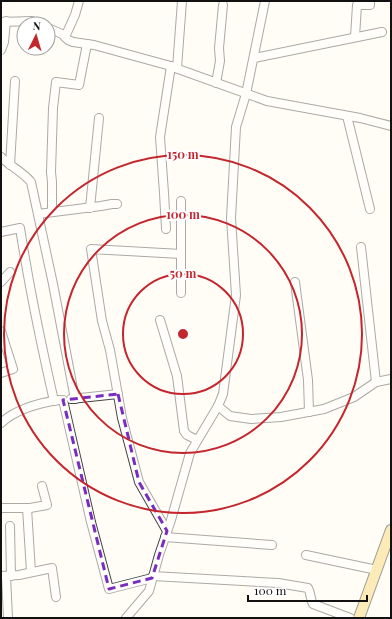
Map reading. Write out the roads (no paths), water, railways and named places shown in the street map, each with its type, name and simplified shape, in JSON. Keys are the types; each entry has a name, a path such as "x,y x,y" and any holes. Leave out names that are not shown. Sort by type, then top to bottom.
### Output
{"main road":[{"path":"359,618 391,530"}],"street":[{"path":"64,37 75,14 79,1"},
{"path":"166,229 160,137 174,67 182,1"},
{"path":"126,618 149,591 190,454 218,406 223,394 236,295 231,218 236,127 246,94 266,1"},
{"path":"355,37 357,5 370,5 370,1"},
{"path":"216,83 220,61 219,48 223,5"},
{"path":"1,50 4,42 4,22 16,22"},
{"path":"56,32 74,42 94,45 174,67 267,101 348,116 391,126"},
{"path":"254,58 382,32"},
{"path":"52,212 51,172 53,108 56,82 79,85 87,44"},
{"path":"10,165 15,80"},
{"path":"348,116 370,209"},
{"path":"90,208 99,118"},
{"path":"1,157 26,176 31,182 53,284 75,399"},
{"path":"181,202 181,293"},
{"path":"38,214 117,204"},
{"path":"1,232 20,228 39,334 54,401"},
{"path":"361,247 376,382"},
{"path":"166,534 139,482 122,418 110,350 102,321 91,249 181,254"},
{"path":"1,282 10,272"},
{"path":"296,282 308,380 309,412"},
{"path":"160,320 177,376 184,431 187,435 197,440"},
{"path":"1,331 13,370 1,373"},
{"path":"218,406 230,416 251,419 281,417 324,409 354,397 376,382 391,380"},
{"path":"1,423 9,416 26,408 54,401 118,394"},
{"path":"63,400 109,589 153,577 278,583 308,588 310,590 311,601 313,604 350,618"},
{"path":"1,508 26,508 47,505 42,486"},
{"path":"26,508 31,572"},
{"path":"6,617 6,576 10,526"},
{"path":"166,534 272,545"},
{"path":"1,540 10,540"},
{"path":"306,555 377,570"},
{"path":"6,576 52,568 56,597"}]}
